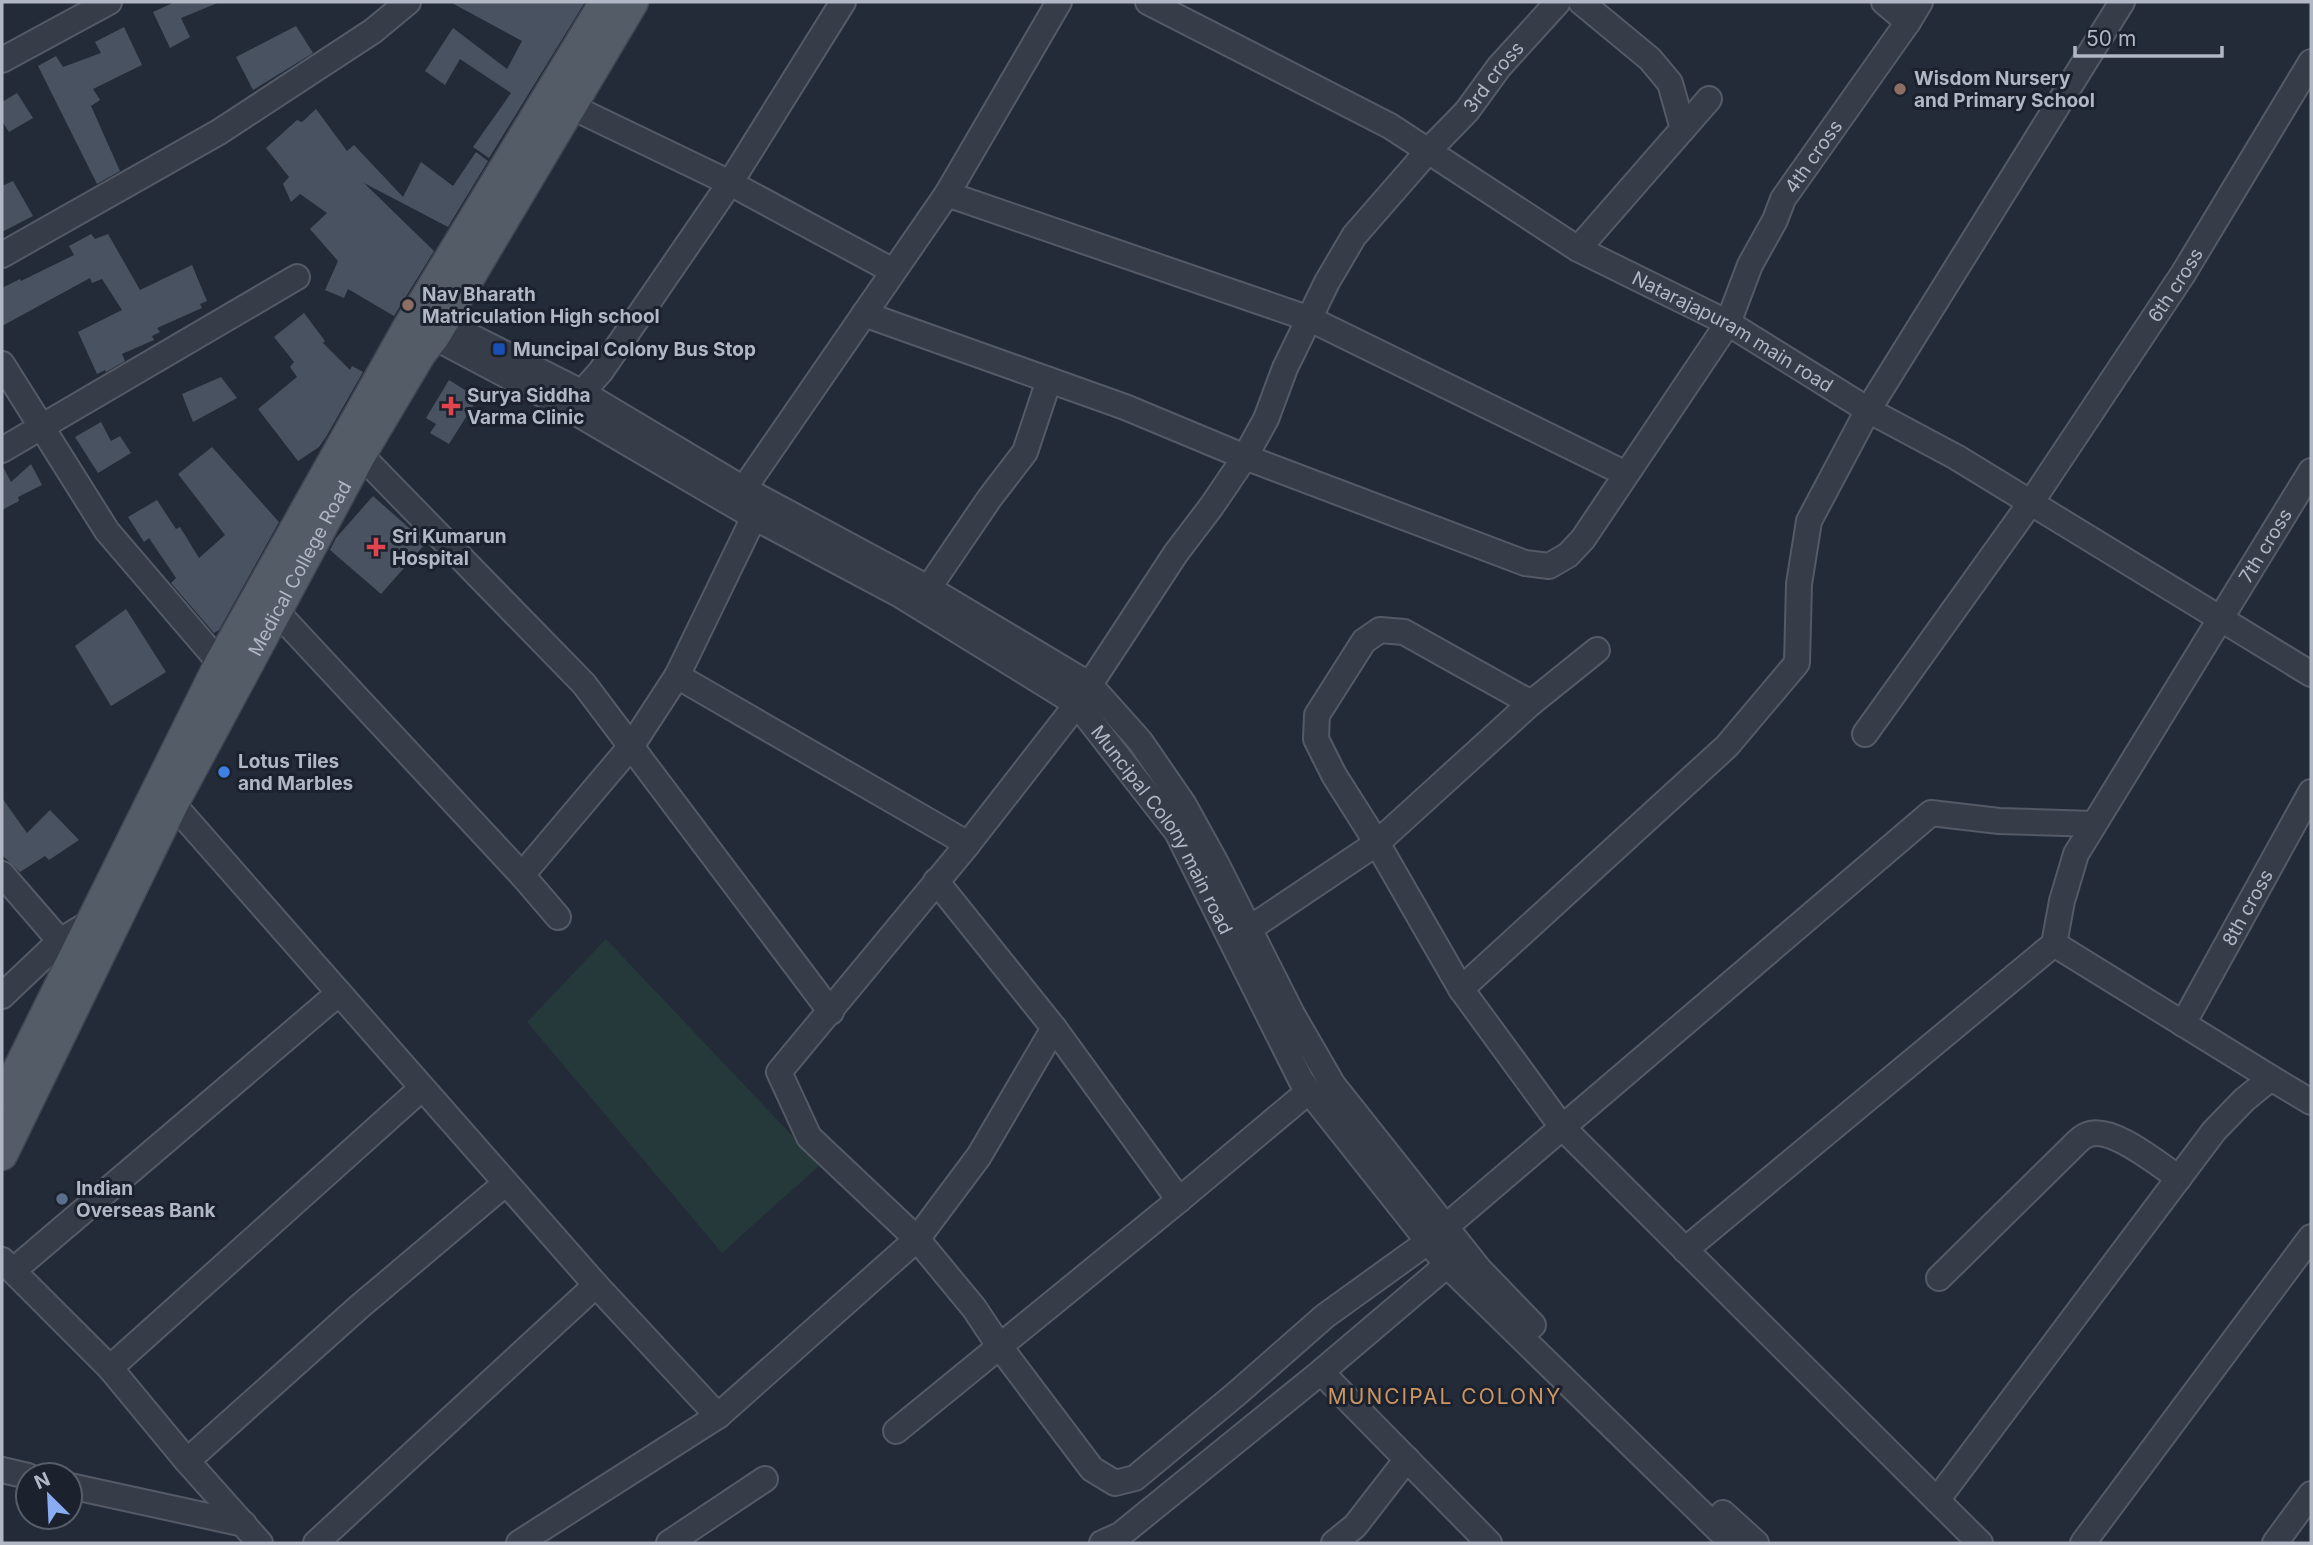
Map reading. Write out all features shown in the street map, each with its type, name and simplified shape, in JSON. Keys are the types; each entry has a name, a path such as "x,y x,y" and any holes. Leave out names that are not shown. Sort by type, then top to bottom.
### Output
{"main road":[{"name":"Medical College Road","path":"2,1102 88,924 163,799 353,446 421,354 428,329 605,2"},
{"name":"Medical College Road","path":"428,329 633,2"},
{"name":"Medical College Road","path":"2,1155 163,799 220,663 266,604"}],"street":[{"path":"2,61 109,2"},
{"path":"2,255 219,132 373,31 408,2"},
{"path":"575,400 730,183 843,2"},
{"path":"522,874 632,746 677,676 743,503 864,314 947,194 1059,2"},
{"name":"Natarajapuram main road","path":"1149,2 1390,126 1578,249 1728,323 1868,410 1920,436 2311,674"},
{"name":"3rd cross","path":"917,1239 809,1137 779,1072 968,844 1083,695 1176,553 1245,457 1266,419 1285,368 1327,282 1354,236 1467,111 1499,67 1558,2"},
{"path":"1581,2 1650,59 1670,83 1683,129"},
{"path":"1884,2 1914,12"},
{"path":"1461,989 1727,746 1797,663 1799,584 1809,521 1868,410 2122,2"},
{"name":"4th cross","path":"864,314 1125,407 1245,457 1525,563 1549,566 1568,555 1583,539 1728,323 1750,265 1775,220 1783,199 1914,12"},
{"name":"6th cross","path":"1865,734 2031,503 2183,274 2311,62"},
{"path":"1578,249 1709,99"},
{"path":"570,106 730,183 893,271"},
{"path":"947,194 1310,319 1626,474"},
{"path":"2,450 297,277"},
{"name":"Muncipal Colony main road","path":"428,329 575,400 743,503 922,597 1083,695 1177,832 1241,935 1301,1080 1437,1234 1447,1265 1732,1543"},
{"path":"2,363 107,531 220,663"},
{"path":"922,597 989,499 1025,452 1049,380"},
{"path":"353,446 584,684 831,1012"},
{"name":"7th cross","path":"2054,944 2062,901 2076,854 2311,471"},
{"path":"266,604 522,874 558,917"},
{"path":"1531,702 1404,632 1380,630 1364,640 1317,715 1316,739 1334,775 1377,843 1461,989 1562,1127 1980,1543"},
{"path":"1597,650 1531,702 1377,843 1241,935 1292,1014 1333,1085 1437,1234 1479,1269 1673,1465 1756,1543"},
{"path":"677,676 968,844"},
{"name":"8th cross","path":"2183,1024 2311,792"},
{"path":"163,799 339,993 596,1285 718,1416"},
{"path":"917,1239 974,1307 1000,1347 1092,1469 1115,1483 1135,1478 1325,1316 1437,1234 1931,813 1999,821 2094,824"},
{"path":"2,874 60,941"},
{"path":"936,881 1054,1028 1180,1200"},
{"path":"2,996 60,941 88,924"},
{"path":"1685,1250 2054,944 2311,1102"},
{"path":"260,1543 110,1368 8,1265 339,993"},
{"path":"519,1543 718,1416 917,1239 979,1156 1054,1028"},
{"path":"1937,1500 2214,1131 2244,1100 2271,1079"},
{"path":"110,1368 422,1088"},
{"path":"896,1431 1310,1091"},
{"path":"1939,1278 2087,1134 2105,1133 2179,1178"},
{"path":"187,1461 359,1307 506,1183"},
{"path":"2083,1543 2311,1237"},
{"path":"1102,1543 1120,1535 1321,1372 1447,1265"},
{"path":"316,1543 596,1285"},
{"path":"1321,1372 1489,1543"},
{"path":"1334,1543 1355,1526 1407,1460"},
{"path":"669,1543 765,1479"},
{"path":"84,1489 244,1524"},
{"path":"2275,1543 2311,1494"}],"shaded area":[{"path":"606,939 820,1165 722,1253 527,1022"}],"building":[{"path":"175,2 220,2 181,18 190,37 170,48 153,12"},
{"path":"450,2 585,2 489,158 473,147 511,93 460,59 445,85 425,71 453,28 507,69 522,41"},
{"path":"296,26 313,53 253,90 236,57"},
{"path":"124,27 142,65 93,89 100,100 91,106 120,171 97,184 38,66 56,56 63,67 101,53 95,42"},
{"path":"17,93 33,118 9,132 2,121 2,102"},
{"path":"316,109 347,151 354,145 403,197 421,162 453,186 476,152 488,161 448,227 364,183 434,251 394,316 348,289 344,298 325,290 338,261 310,229 327,213 300,194 291,202 283,184 289,177 266,148 297,120 302,122"},
{"path":"13,181 33,216 2,232 2,186"},
{"path":"91,234 95,239 108,234 140,290 192,265 207,301 200,304 202,308 157,328 160,332 152,336 154,340 122,354 125,361 97,374 78,332 122,310 102,279 92,283 90,278 2,326 2,288 74,255 69,246"},
{"path":"304,313 325,341 323,343 350,370 352,366 363,372 319,447 298,461 258,409 297,377 290,367 294,362 274,337"},
{"path":"221,377 237,398 193,422 182,394"},
{"path":"449,380 478,398 449,444 430,433 436,424 426,418"},
{"path":"101,422 111,441 120,436 131,453 98,473 75,437"},
{"path":"212,447 279,522 219,630 214,633 171,583 176,578 149,538 144,542 128,517 157,500 176,529 180,527 199,558 225,535 178,474"},
{"path":"31,464 42,485 18,497 19,501 2,510 2,465 11,482"},
{"path":"373,496 426,543 381,594 330,550 336,538"},
{"path":"126,609 166,672 111,706 75,646"},
{"path":"2,798 27,833 50,810 79,840 49,860 45,856 20,872 2,855"}],"place":[{"name":"Wisdom Nursery and Primary School","path":"1900,89"},
{"name":"Nav Bharath Matriculation High school","path":"408,305"},
{"name":"Muncipal Colony Bus Stop","path":"499,349"},
{"name":"Surya Siddha Varma Clinic","path":"451,406"},
{"name":"Sri Kumarun Hospital","path":"376,547"},
{"name":"Lotus Tiles and Marbles","path":"224,772"},
{"name":"Indian Overseas Bank","path":"62,1199"}],"district":[{"name":"MUNCIPAL COLONY","path":"1445,1396"}]}
